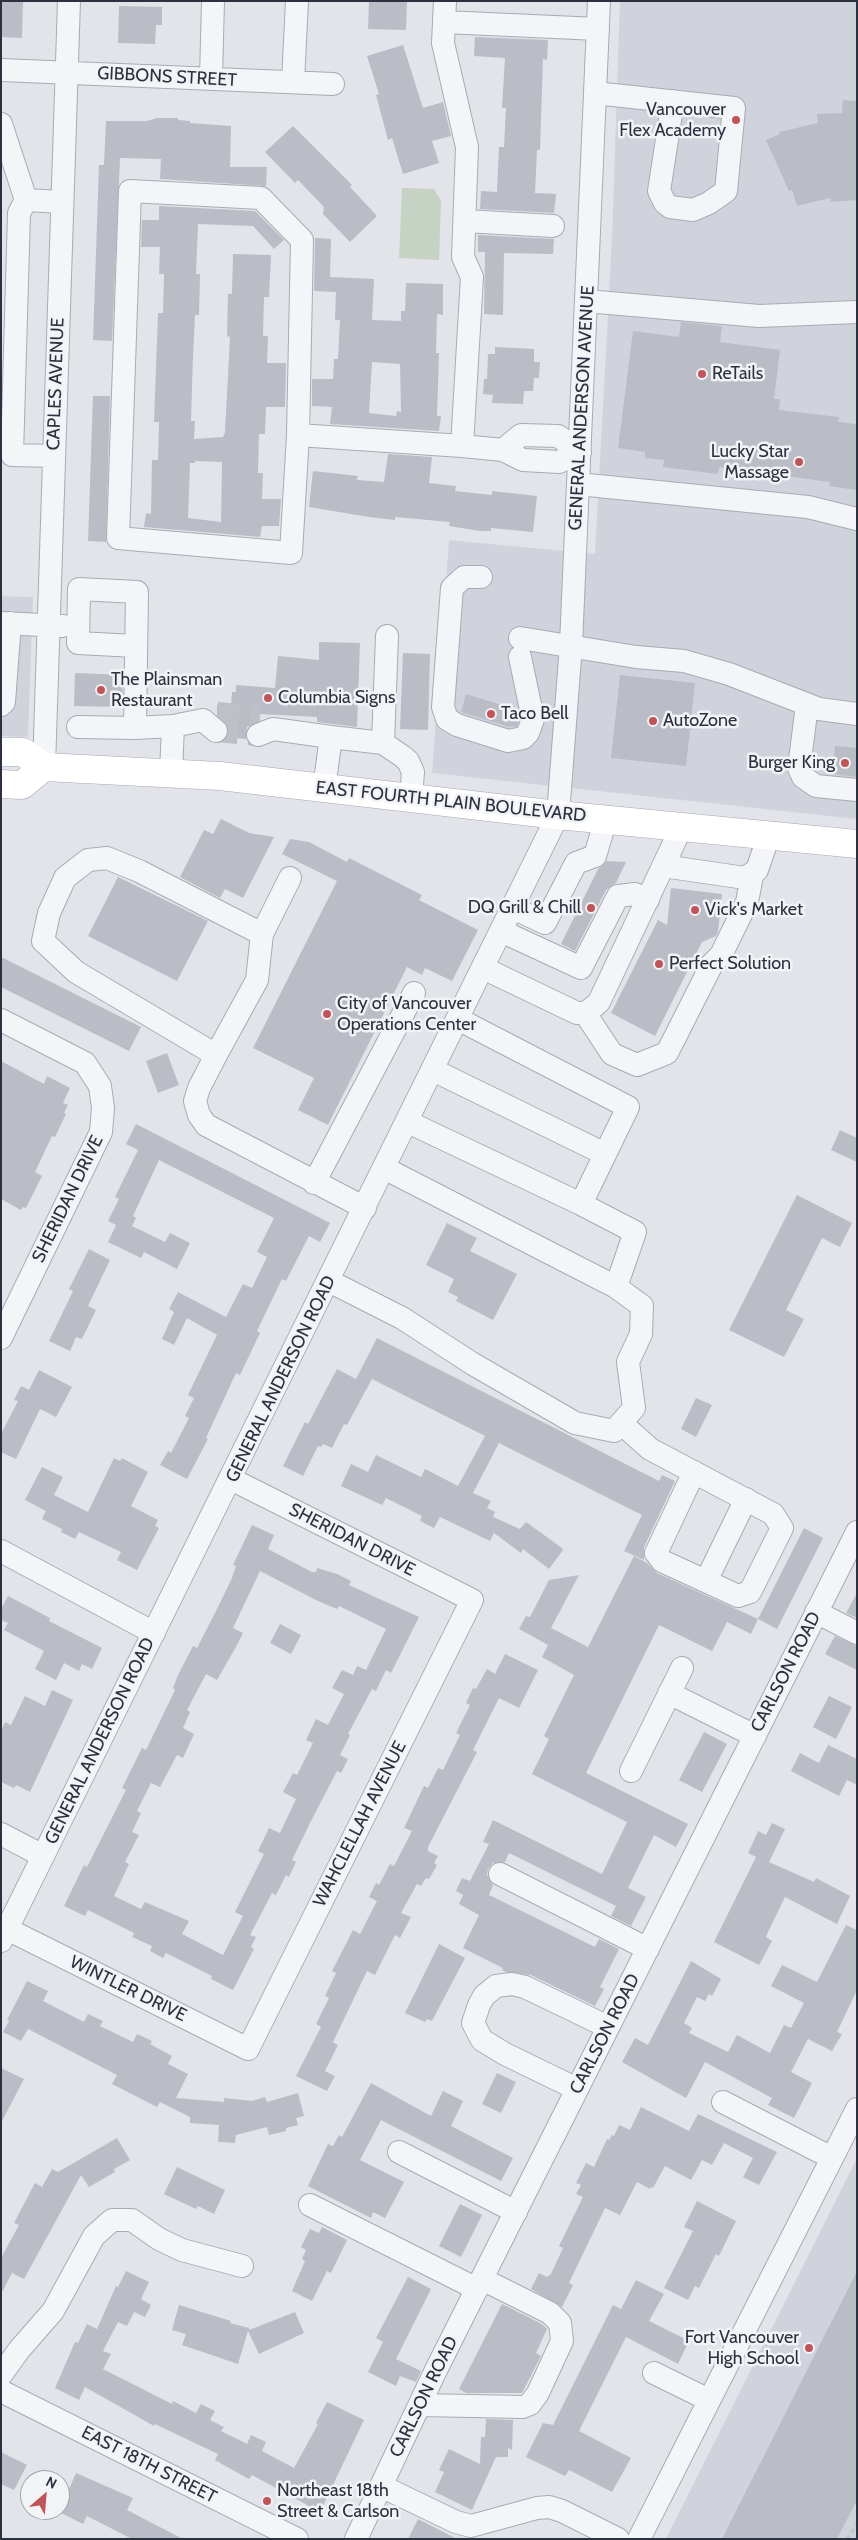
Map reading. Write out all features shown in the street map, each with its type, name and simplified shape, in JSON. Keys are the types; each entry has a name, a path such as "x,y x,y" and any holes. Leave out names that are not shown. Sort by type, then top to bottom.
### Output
{"main road":[{"name":"EAST FOURTH PLAIN BOULEVARD","path":"1,752 22,752 44,766 171,773 324,788 558,815 857,844"},
{"path":"1,784 22,785 44,766"}],"street":[{"name":"CAPLES AVENUE","path":"44,766 69,1"},
{"path":"211,78 213,1"},
{"path":"293,82 298,1"},
{"name":"GENERAL ANDERSON AVENUE","path":"558,815 571,645 599,1"},
{"path":"462,446 472,277 463,257 467,147 443,43 445,11 598,29"},
{"name":"GIBBONS STREET","path":"1,70 333,84"},
{"path":"595,93 673,101 734,108 726,190 709,204 693,210 670,207 665,203 659,191 673,101"},
{"path":"1,124 26,200 19,213 12,455 53,456"},
{"path":"130,191 261,198 302,240 298,436 291,553 118,538 130,191"},
{"path":"26,200 62,202"},
{"path":"465,221 553,226"},
{"path":"586,302 759,316 857,312"},
{"path":"298,436 503,450 521,435 558,436 580,452"},
{"path":"578,484 808,507 857,519"},
{"path":"481,577 464,577 452,588 443,707 447,719 457,725 508,741 523,738 528,733 533,719 520,647 571,645 636,657 684,661 729,674 819,709 857,714"},
{"path":"134,728 136,592 79,589 78,643 135,646"},
{"path":"1,705 4,702 6,623 78,627"},
{"path":"383,743 387,636"},
{"path":"807,704 799,768 803,778 816,786 857,790"},
{"path":"78,727 134,728 212,721"},
{"path":"171,773 173,726"},
{"path":"264,727 383,743 408,761 413,772 411,798"},
{"path":"324,788 331,737"},
{"name":"GENERAL ANDERSON ROAD","path":"4,1935 408,1122 558,815"},
{"path":"533,946 576,864 595,856 606,819"},
{"path":"483,968 577,1013 585,1013 599,1002 682,826"},
{"path":"585,1013 612,1054 637,1065 667,1053 712,964 721,955 747,902 748,877 760,865 769,835"},
{"path":"216,1055 76,972 43,941 49,913 65,878 88,860 107,858 139,871 262,934"},
{"path":"534,865 566,882"},
{"path":"663,866 748,877"},
{"path":"290,878 262,934 257,980 199,1088 195,1101 199,1115 206,1125 365,1208"},
{"path":"501,931 581,968 618,896 635,894 648,900"},
{"path":"513,908 545,923"},
{"path":"314,1183 414,993"},
{"path":"458,1019 628,1107 581,1204"},
{"name":"SHERIDAN DRIVE","path":"1,1020 85,1063 100,1086 104,1108 101,1132 1,1338"},
{"path":"433,1070 606,1154"},
{"path":"408,1122 581,1204 635,1232 616,1287"},
{"path":"329,1281 402,1318 473,1364 575,1423 614,1431 634,1408 628,1362 641,1334 642,1306 616,1287 384,1168"},
{"path":"621,1423 650,1448 773,1514 782,1528 750,1592 738,1596 662,1561 656,1553 694,1472"},
{"name":"SHERIDAN DRIVE","path":"231,1479 472,1600"},
{"path":"706,1581 746,1499"},
{"name":"CARLSON ROAD","path":"356,2539 480,2284 857,1532"},
{"path":"1,1551 154,1633"},
{"name":"WAHCLELLAH AVENUE","path":"248,2049 472,1600"},
{"path":"816,1612 857,1633"},
{"path":"631,1771 682,1668"},
{"path":"669,1693 755,1736"},
{"path":"1,1834 43,1856"},
{"path":"500,1874 648,1949"},
{"name":"WINTLER DRIVE","path":"4,1935 248,2049"},
{"path":"578,2089 505,2054 482,2040 472,2024 482,2000 496,1986 512,1984 525,1987 608,2027"},
{"path":"723,2102 832,2158"},
{"path":"639,2539 856,2112"},
{"path":"398,2152 516,2212"},
{"path":"310,2206 550,2314 560,2323 563,2331 562,2341 538,2393 530,2404 523,2407 420,2405"},
{"path":"1,2376 19,2350 53,2311 94,2236 112,2220 132,2220 159,2239 182,2250 242,2266"},
{"path":"654,2373 709,2400"},
{"name":"EAST 18TH STREET","path":"1,2390 297,2539"},
{"path":"382,2486 456,2522 471,2526 537,2508 550,2507 618,2539"}],"path":[{"path":"847,2539 857,2524"}],"shaded area":[{"path":"620,1 857,1 857,819 432,773 449,540 595,554 612,239"},
{"path":"1,596 33,597 28,737 1,736"},
{"name":"Fort Vancouver High School","path":"857,2158 857,2539 666,2539"}],"green space":[{"path":"402,188 434,189 441,201 439,260 399,258"}],"building":[{"path":"1,1 23,1 22,38 1,37"},
{"path":"369,1 407,1 406,30 368,29"},
{"path":"119,6 162,7 162,25 156,25 155,44 118,43"},
{"path":"475,37 548,40 547,60 543,59 540,150 537,150 535,193 556,194 554,213 480,209 481,191 497,192 499,147 504,147 506,108 502,108 505,58 474,56"},
{"path":"403,45 423,108 443,102 451,136 432,141 439,163 403,174 392,138 388,140 376,95 379,94 367,56"},
{"path":"843,100 857,101 857,200 831,202 830,198 797,206 792,190 789,191 766,140 780,134 779,132 818,123 817,114 842,113"},
{"path":"157,118 178,118 178,120 190,121 190,123 231,126 230,167 267,167 266,186 160,179 161,159 120,158 112,341 93,340 99,165 104,165 106,121 147,121"},
{"path":"293,126 352,185 350,187 377,216 350,242 323,214 324,207 298,180 295,183 265,152"},
{"path":"159,206 255,211 284,240 274,249 253,226 198,224 196,274 200,274 199,315 195,315 191,421 195,421 194,439 223,437 225,432 230,337 227,336 228,294 232,294 233,254 271,255 269,297 264,297 263,336 268,336 267,363 286,363 285,407 266,407 265,434 259,434 258,473 263,473 262,499 281,499 279,526 262,526 260,537 144,527 146,513 151,514 152,460 158,460 159,422 154,422 158,313 163,313 164,274 159,274 160,247 141,247 142,220 159,220","holes":["195,461 222,462 221,522 188,518 190,463 195,463"]},
{"path":"478,235 554,239 553,254 504,253 503,315 484,314 485,252 478,252"},
{"path":"315,238 331,239 330,277 374,279 372,320 401,321 401,311 405,311 406,283 443,284 443,315 437,314 436,353 439,353 437,416 441,416 439,431 330,424 332,407 312,406 312,379 333,379 334,359 338,359 340,320 335,320 336,292 314,291","holes":["372,362 400,364 401,412 397,411 396,416 369,413"]},
{"name":"ReTails","path":"681,322 722,326 720,342 780,350 774,399 780,399 779,410 839,417 838,422 857,424 857,490 829,486 830,482 719,467 718,474 663,467 664,460 645,458 645,452 618,448 633,331 679,337"},
{"path":"495,347 534,349 534,362 540,362 539,378 534,378 533,391 524,391 523,404 492,403 493,395 483,394 484,379 487,379 488,354 495,354"},
{"path":"93,396 110,396 106,542 88,541"},
{"path":"388,454 432,457 429,483 456,486 455,491 492,495 492,491 537,496 533,532 491,528 491,531 480,531 449,526 450,522 395,517 395,520 309,507 313,471 358,476 357,480 384,482"},
{"path":"319,642 360,643 357,727 317,722 317,717 260,714 259,720 247,727 246,739 227,737 228,727 217,715 217,705 231,706 232,692 236,692 236,685 275,688 278,656 319,660"},
{"path":"403,653 430,654 428,730 400,729"},
{"name":"The Plainsman Restaurant","path":"75,673 123,675 122,707 74,706"},
{"name":"AutoZone","path":"620,675 695,683 686,766 611,758"},
{"name":"Taco Bell","path":"466,694 518,710 517,726 509,727 461,712"},
{"name":"Burger King","path":"835,746 857,748 857,777 832,774"},
{"path":"221,819 249,833 274,837 243,898 225,889 220,898 180,877 204,830 213,834"},
{"name":"City of Vancouver Operations Center","path":"290,839 309,842 347,862 349,858 422,895 419,900 478,930 452,981 425,968 422,975 407,967 328,1125 298,1110 314,1078 253,1048 337,881 282,854"},
{"name":"DQ Grill & Chill","path":"607,861 626,862 616,883 606,890 575,951 561,944 598,869"},
{"path":"118,877 208,921 177,981 88,936"},
{"path":"671,888 722,894 718,932 716,936 702,942 655,1036 611,1013 658,920 667,925"},
{"path":"1,957 141,1027 129,1051 1,987"},
{"path":"167,1053 179,1085 158,1093 146,1061"},
{"path":"1,1061 44,1084 47,1076 70,1088 63,1103 68,1105 64,1113 66,1114 55,1137 52,1136 35,1172 42,1176 26,1208 23,1207 21,1210 1,1199"},
{"path":"136,1124 330,1223 320,1242 309,1236 286,1281 282,1279 257,1331 260,1333 240,1375 236,1373 206,1438 208,1439 187,1479 160,1465 168,1451 171,1453 189,1418 185,1416 194,1398 188,1395 217,1335 187,1318 174,1345 162,1339 174,1312 169,1309 178,1292 226,1317 243,1284 252,1288 267,1257 257,1252 274,1218 159,1160 133,1216 136,1218 132,1226 165,1242 170,1233 190,1243 177,1269 144,1252 141,1258 108,1242 116,1225 108,1221 119,1199 115,1197 138,1150 126,1144"},
{"path":"840,1130 857,1138 857,1162 831,1150"},
{"path":"797,1195 852,1223 840,1247 822,1238 786,1310 804,1319 784,1357 729,1330"},
{"path":"447,1223 477,1238 470,1251 517,1274 493,1320 456,1301 458,1297 448,1292 454,1279 426,1265"},
{"path":"89,1249 110,1260 88,1306 96,1310 82,1339 76,1337 70,1351 49,1341 73,1291 69,1289"},
{"path":"377,1338 659,1481 662,1475 675,1481 644,1547 644,1560 624,1551 642,1515 499,1443 473,1493 491,1501 487,1508 495,1512 493,1517 520,1529 526,1522 562,1548 563,1550 549,1569 523,1549 521,1553 494,1533 490,1541 440,1517 434,1528 420,1521 422,1516 386,1498 382,1505 341,1486 351,1464 368,1472 376,1455 421,1477 425,1469 458,1486 485,1436 372,1379 347,1425 344,1424 332,1448 323,1444 321,1447 318,1446 303,1476 283,1466 305,1422 308,1424 337,1369 356,1379"},
{"path":"39,1370 72,1387 56,1417 40,1409 16,1459 1,1452 1,1434 18,1401 14,1400 21,1386 29,1390"},
{"path":"696,1398 712,1405 696,1437 681,1429"},
{"path":"114,1458 120,1461 122,1458 148,1472 131,1506 158,1520 155,1526 159,1528 137,1570 117,1560 121,1552 79,1532 75,1539 61,1532 62,1529 42,1519 46,1511 25,1500 42,1467 63,1477 54,1495 88,1512"},
{"path":"252,1525 274,1535 268,1549 312,1572 316,1572 317,1568 337,1574 351,1581 349,1585 419,1617 391,1673 386,1670 376,1691 372,1689 348,1734 350,1735 340,1755 348,1759 341,1773 337,1771 311,1821 292,1860 296,1862 289,1877 286,1875 276,1895 272,1893 250,1935 256,1937 251,1947 254,1949 233,1990 211,1979 212,1976 166,1953 163,1958 150,1951 152,1946 132,1937 134,1933 88,1910 85,1916 64,1906 84,1865 87,1867 126,1790 122,1788 142,1748 146,1750 175,1690 173,1688 178,1675 193,1646 197,1648 216,1611 232,1578 236,1566 233,1565","holes":["260,1571 337,1609 339,1606 386,1629 366,1670 357,1666 353,1675 342,1670 332,1688 344,1694 328,1725 316,1719 306,1740 313,1743 297,1775 293,1773 283,1792 296,1799 280,1833 269,1828 258,1851 264,1854 235,1912 243,1916 223,1955 182,1934 189,1921 145,1902 141,1909 114,1896 129,1864 125,1862 139,1835 132,1832 141,1813 137,1811 151,1783 160,1787 177,1755 183,1758 194,1734 183,1728 190,1712 187,1710 206,1674 217,1680 237,1645 243,1633 233,1628"]},
{"path":"804,1528 823,1538 777,1629 758,1619"},
{"path":"634,1556 647,1563 657,1573 758,1619 751,1634 727,1622 712,1651 659,1625 586,1773 688,1824 676,1847 654,1835 628,1888 646,1897 631,1926 611,1916 616,1906 509,1853 505,1862 493,1863 488,1869 487,1875 493,1885 489,1895 595,1947 599,1939 619,1949 600,1987 604,1989 595,2006 531,1975 506,1972 502,1970 503,1968 463,1948 479,1915 459,1904 463,1895 456,1891 462,1878 470,1881 489,1844 483,1842 493,1820 602,1874 627,1822 532,1774 549,1739 544,1736 574,1675 542,1657 548,1645 519,1629 526,1616 530,1617 549,1580 579,1575 551,1628 588,1647"},
{"path":"857,1593 857,1618 846,1613"},
{"path":"8,1596 50,1618 49,1621 102,1648 92,1669 82,1664 79,1671 64,1663 56,1680 35,1669 44,1651 4,1630 8,1623 1,1620 1,1609"},
{"path":"280,1624 301,1635 291,1654 270,1643"},
{"path":"835,1636 857,1646 857,1670 825,1654"},
{"path":"505,1654 538,1670 519,1708 499,1698 473,1750 477,1752 428,1847 428,1851 438,1856 434,1863 437,1865 429,1879 426,1878 421,1886 417,1884 401,1913 411,1917 400,1938 395,1935 375,1975 367,1971 333,2042 338,2045 325,2071 335,2076 327,2091 296,2076 321,2027 316,2024 329,1998 325,1996 336,1973 332,1971 353,1930 360,1934 377,1901 369,1897 376,1883 379,1885 390,1864 394,1866 412,1831 404,1828 424,1786 428,1788 438,1768 443,1770 460,1735 456,1733 470,1705 466,1703 473,1688 476,1689 487,1669 495,1674"},
{"path":"52,1690 73,1700 30,1792 16,1785 14,1788 1,1782 1,1731 5,1722 11,1725 25,1696 45,1706"},
{"path":"829,1696 852,1707 836,1739 813,1727"},
{"path":"704,1732 727,1744 702,1792 679,1780"},
{"path":"828,1745 857,1759 857,1785 847,1780 839,1796 791,1771 800,1753 819,1763"},
{"path":"772,1823 785,1829 769,1862 814,1882 816,1878 850,1896 837,1924 785,1897 767,1934 766,1937 772,1941 759,1965 714,1942 756,1857 748,1853 758,1831 766,1835"},
{"path":"846,1925 857,1930 857,1990 837,2032 842,2034 832,2051 808,2039 791,2072 812,2083 794,2118 768,2105 772,2098 705,2062 686,2098 622,2062 635,2038 648,2045 691,1961 721,1979 712,1996 709,1994 705,2001 697,1997 684,2023 692,2028 689,2033 728,2052 737,2035 770,2053 784,2025 791,2028 804,2003 771,1986 782,1965 817,1982"},
{"path":"439,1944 465,1958 432,2021 427,2019 425,2022 405,2013"},
{"path":"27,1981 48,1991 43,2001 84,2022 88,2014 103,2021 100,2026 133,2042 137,2034 152,2041 150,2044 172,2056 168,2064 188,2074 176,2098 224,2102 224,2098 252,2101 265,2097 267,2102 298,2093 304,2116 296,2118 298,2125 286,2128 286,2131 269,2135 267,2127 236,2135 235,2143 218,2142 219,2125 190,2123 190,2117 160,2102 157,2107 112,2084 117,2075 28,2029 21,2041 3,2032"},
{"path":"1,2068 24,2079 1,2123"},
{"path":"497,2073 516,2082 501,2113 482,2104"},
{"path":"371,2083 431,2116 443,2091 463,2101 451,2126 513,2158 501,2181 381,2120 360,2160 404,2182 385,2218 373,2212 371,2218 308,2186 328,2144 333,2146 339,2135 342,2137"},
{"path":"641,2107 689,2131 698,2114 777,2152 759,2185 743,2177 753,2158 724,2143 712,2165 702,2160 691,2180 665,2166 653,2188 651,2187 650,2189 637,2182 620,2215 605,2208 569,2283 573,2285 562,2307 531,2289 539,2273 547,2277 551,2274 563,2248 559,2246 583,2197 576,2194 581,2185 576,2183 586,2163 594,2167 607,2139 609,2140 612,2135 614,2136 619,2125 630,2130"},
{"path":"117,2138 130,2160 114,2169 115,2172 89,2187 81,2175 24,2279 12,2273 1,2294 1,2258 19,2225 14,2223 35,2183 42,2187 52,2169 58,2172"},
{"path":"177,2167 225,2190 214,2214 198,2206 196,2209 164,2194"},
{"path":"697,2201 736,2221 719,2256 716,2254 699,2288 695,2286 688,2300 664,2288 693,2231 684,2227"},
{"path":"460,2204 482,2215 461,2257 439,2246"},
{"path":"322,2227 347,2240 331,2273 327,2271 312,2301 292,2291 305,2261 302,2259 306,2250 301,2247 310,2229 319,2233"},
{"path":"126,2271 149,2282 141,2299 151,2305 145,2317 134,2312 127,2326 118,2322 103,2351 111,2354 103,2369 172,2404 173,2401 196,2413 201,2404 215,2411 210,2420 224,2427 221,2431 247,2444 251,2435 266,2442 262,2451 294,2468 318,2424 316,2423 327,2402 364,2420 320,2512 252,2475 249,2479 215,2460 218,2454 155,2424 154,2426 85,2387 79,2400 55,2388 75,2342 78,2343 87,2324 97,2329 116,2286 118,2287"},
{"path":"857,2271 857,2500 837,2539 722,2539"},
{"path":"408,2277 431,2289 396,2359 421,2371 416,2382 400,2376 396,2386 368,2372 383,2342 376,2338"},
{"path":"636,2280 664,2294 649,2321 689,2341 678,2364 626,2337 579,2431 631,2458 612,2492 569,2470 565,2476 526,2457 543,2423 553,2425 613,2305 621,2309"},
{"path":"502,2304 542,2324 547,2329 536,2353 541,2356 522,2393 466,2393 459,2389"},
{"path":"179,2305 231,2321 230,2323 249,2328 249,2330 295,2312 304,2333 259,2354 248,2331 238,2364 182,2345 186,2334 172,2330"},
{"path":"486,2419 513,2420 512,2450 508,2448 508,2457 496,2457 472,2510 435,2492 444,2472 439,2470 449,2449 480,2464 481,2437 485,2437"},
{"path":"1,2452 27,2465 24,2470 20,2470 20,2478 14,2490 1,2484"},
{"path":"76,2473 133,2498 127,2510 183,2539 132,2539 87,2516 83,2524 70,2518 70,2487"},
{"path":"418,2519 457,2539 408,2539"}],"tunnel":[{"path":"217,713 260,717"},
{"path":"216,731 258,735"}],"place":[{"name":"Vancouver Flex Academy","path":"736,120"},
{"name":"ReTails","path":"702,374"},
{"name":"Lucky Star Massage","path":"799,462"},
{"name":"The Plainsman Restaurant","path":"101,690"},
{"name":"Columbia Signs","path":"268,698"},
{"name":"Taco Bell","path":"491,714"},
{"name":"AutoZone","path":"653,721"},
{"name":"Burger King","path":"845,763"},
{"name":"DQ Grill & Chill","path":"591,908"},
{"name":"Vick's Market","path":"695,910"},
{"name":"Perfect Solution","path":"659,964"},
{"name":"City of Vancouver Operations Center","path":"327,1014"},
{"name":"Fort Vancouver High School","path":"809,2348"},
{"name":"Northeast 18th Street & Carlson","path":"267,2501"}]}
